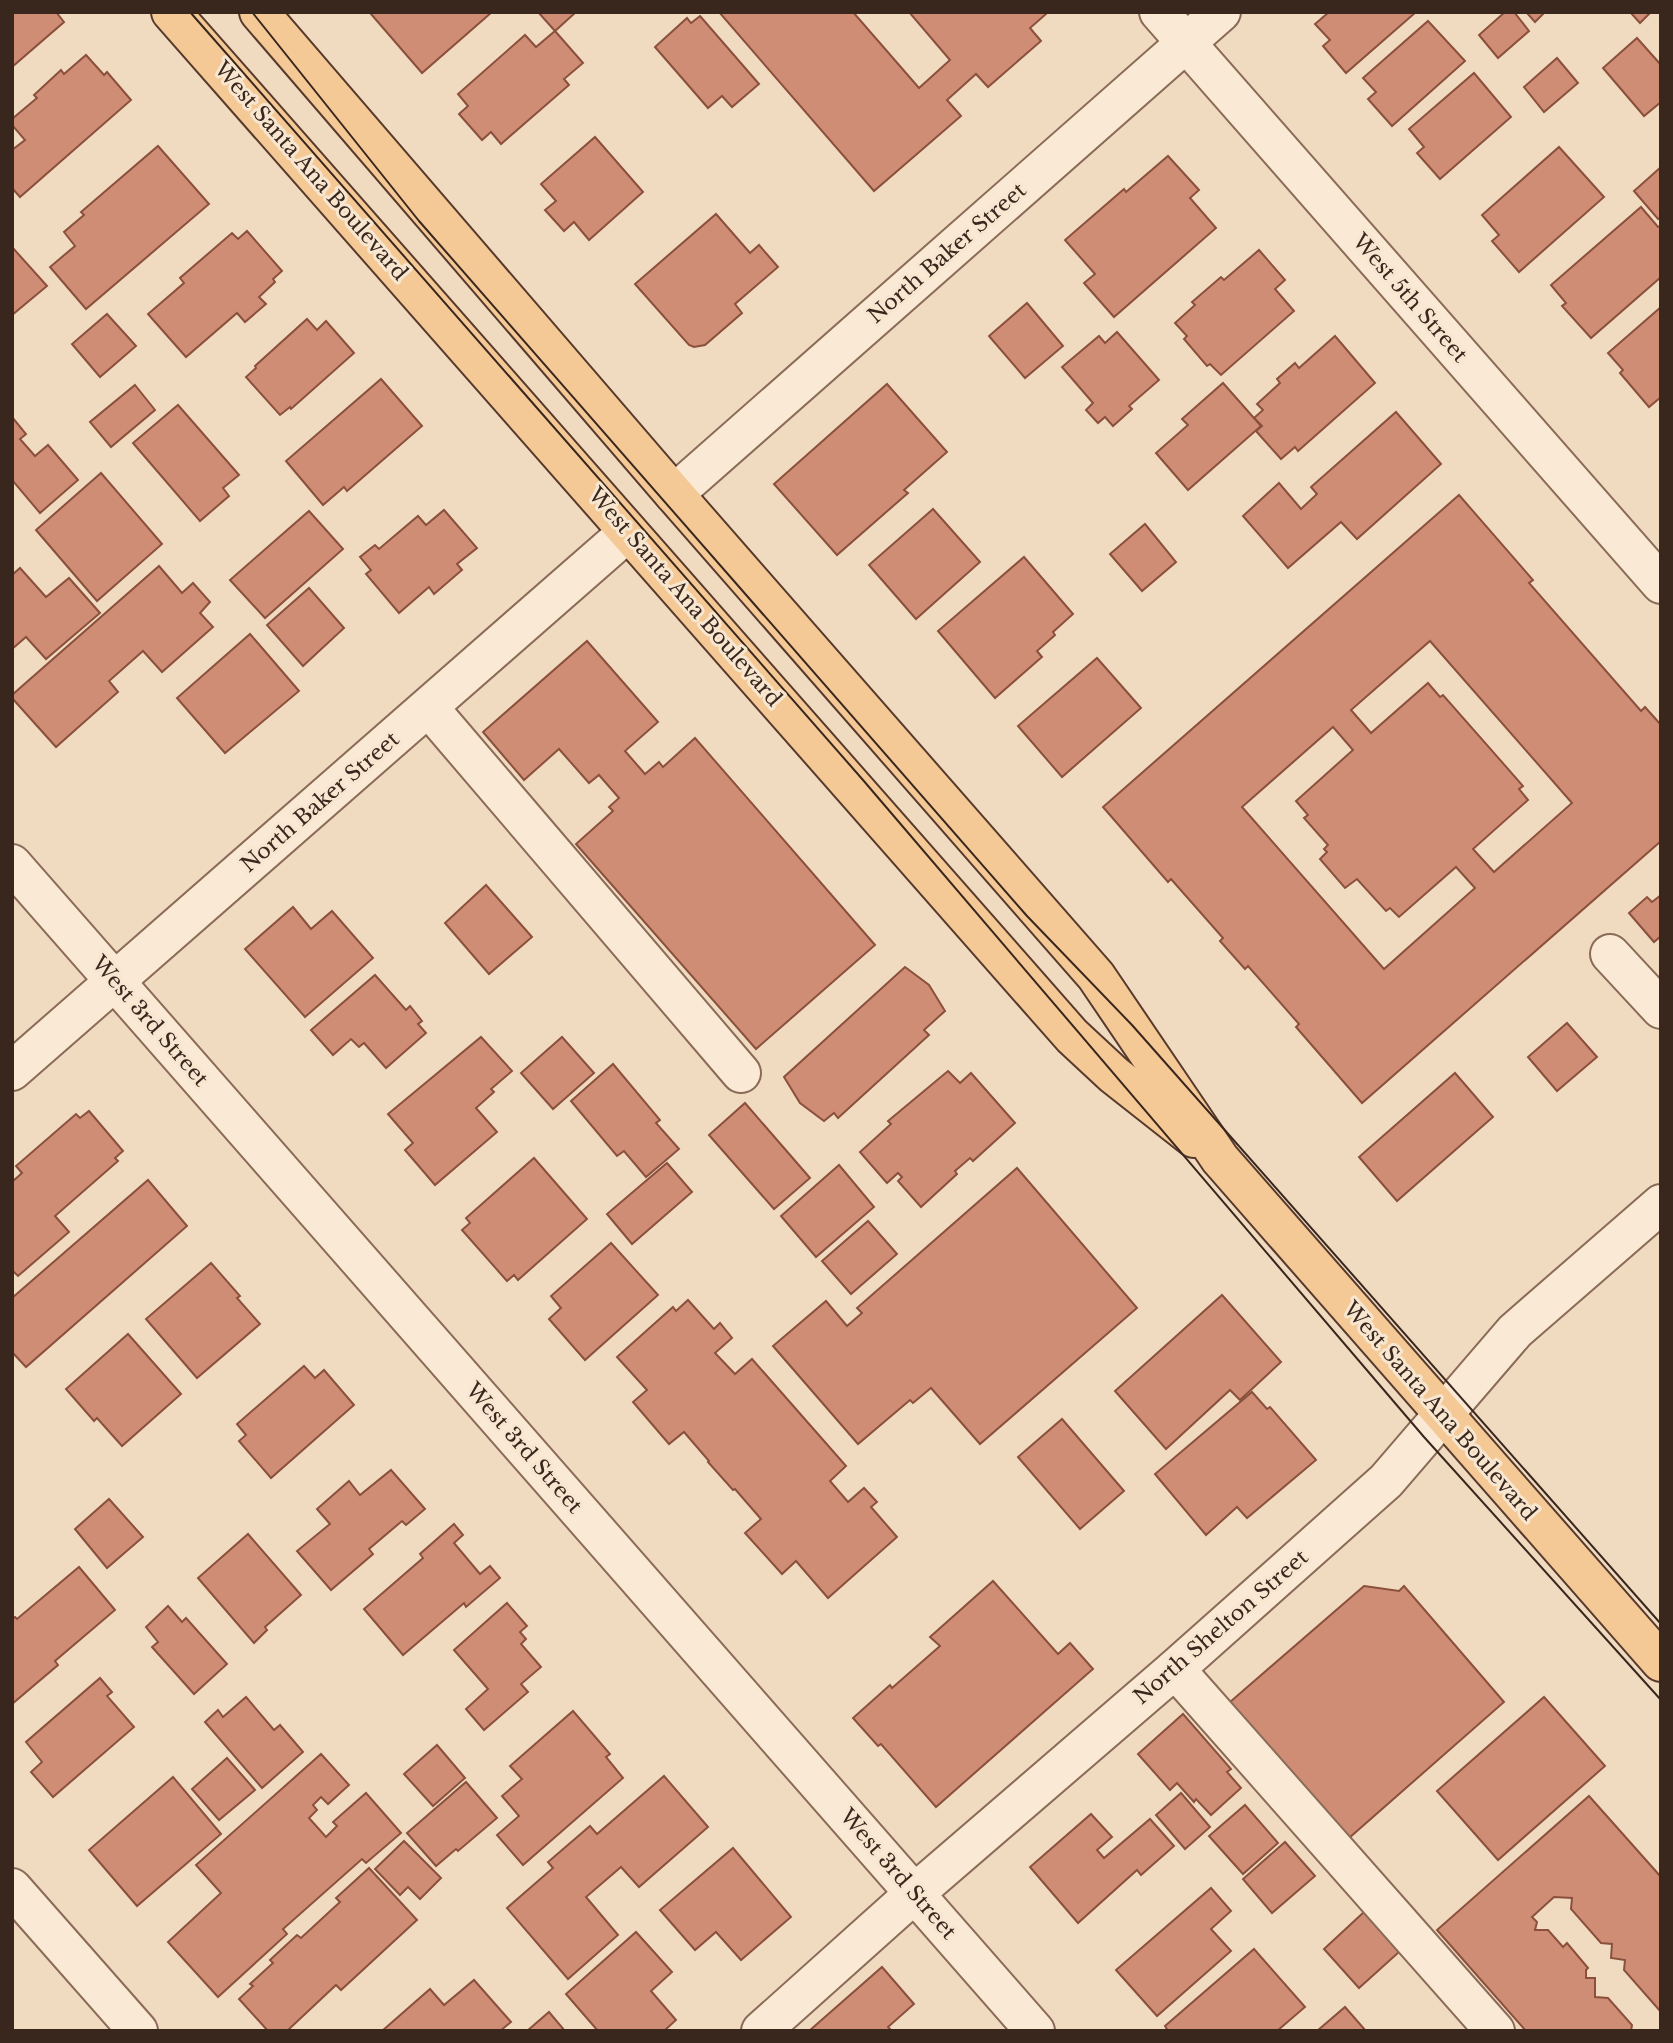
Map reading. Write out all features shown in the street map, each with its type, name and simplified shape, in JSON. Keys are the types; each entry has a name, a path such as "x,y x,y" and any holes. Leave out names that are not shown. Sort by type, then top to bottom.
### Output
{"main road":[{"name":"West Santa Ana Boulevard","path":"172,12 1072,1036 1220,1159"},
{"name":"West Santa Ana Boulevard","path":"258,12 674,494 1096,976 1220,1159 1661,1662"}],"street":[{"name":"West 5th Street","path":"1159,12 1661,584"},
{"name":"North Baker Street","path":"674,494 1221,12"},
{"name":"North Baker Street","path":"12,1071 628,532"},
{"path":"429,708 741,1073"},
{"name":"West 3rd Street","path":"12,864 1035,2031"},
{"path":"1610,954 1661,1009"},
{"name":"North Shelton Street","path":"761,2031 1386,1481 1515,1331 1661,1204"},
{"path":"1175,1669 1495,2031"},
{"path":"12,1888 138,2031"}],"building":[{"path":"12,12 56,12 64,22 12,67"},
{"path":"492,12 422,73 371,14"},
{"path":"538,12 576,12 555,31"},
{"path":"719,12 853,12 919,88 950,60 909,12 1046,14 1030,28 1041,41 988,87 976,74 947,100 961,116 874,191"},
{"path":"1329,12 1416,12 1346,73 1323,46 1330,40 1315,24"},
{"path":"1505,12 1514,12 1529,31 1498,58 1479,35"},
{"path":"1526,12 1545,12 1535,22"},
{"path":"1630,12 1651,12 1640,23"},
{"path":"700,16 759,84 732,107 722,96 708,108 655,47 687,18 691,23"},
{"path":"1428,21 1465,61 1392,126 1368,99 1376,92 1363,78"},
{"path":"555,31 583,63 564,79 569,85 501,144 491,132 482,140 459,114 468,106 458,94 525,35 536,47"},
{"path":"1637,38 1661,65 1661,102 1644,116 1603,68"},
{"path":"86,55 104,75 107,72 131,100 20,197 12,188 12,150 25,140 12,125 12,119 37,98 34,95 61,70 64,74"},
{"path":"1557,58 1578,83 1544,112 1524,87"},
{"path":"1474,73 1511,117 1440,179 1417,153 1424,147 1409,129"},
{"path":"595,137 643,192 589,240 574,222 564,231 545,210 556,201 541,184"},
{"path":"158,146 209,204 86,309 50,267 75,246 64,232 84,215 81,212"},
{"path":"1559,147 1604,197 1519,272 1492,241 1499,235 1482,215"},
{"path":"1168,156 1199,190 1190,198 1216,228 1114,317 1084,283 1095,274 1065,240 1124,189 1126,192"},
{"path":"1661,167 1661,217 1658,219 1634,191"},
{"path":"1641,207 1658,227 1661,225 1661,277 1591,338 1562,306 1566,303 1551,285"},
{"path":"716,214 750,253 759,245 778,267 735,304 742,313 705,345 694,347 689,345 635,284"},
{"path":"247,231 282,271 259,297 266,304 245,322 237,313 186,357 148,314 184,283 180,278 232,233 238,239"},
{"path":"12,247 47,286 12,315"},
{"path":"1259,250 1285,280 1275,289 1294,311 1221,375 1210,364 1207,366 1184,339 1187,336 1175,323 1195,305 1192,302 1221,277 1224,280"},
{"path":"1027,303 1063,346 1025,378 989,336"},
{"path":"1661,307 1661,397 1649,407 1620,373 1623,370 1608,353"},
{"path":"107,314 136,346 100,377 72,344"},
{"path":"307,319 317,330 326,321 354,353 291,409 290,407 280,415 246,377"},
{"path":"1117,332 1159,380 1129,406 1132,409 1113,426 1105,417 1098,423 1086,410 1093,403 1062,367 1099,336 1105,343"},
{"path":"1335,336 1375,383 1298,451 1295,447 1281,459 1256,431 1262,426 1254,418 1263,410 1257,404 1280,383 1277,379 1295,363 1299,368"},
{"path":"381,379 422,426 347,491 344,487 323,505 286,461"},
{"path":"1223,383 1261,426 1188,490 1156,453 1188,425 1182,419"},
{"path":"887,384 947,452 904,490 908,493 837,555 774,484"},
{"path":"135,385 155,410 111,447 90,422"},
{"path":"178,405 239,475 223,488 229,496 200,521 133,443"},
{"path":"1396,412 1441,464 1357,539 1341,522 1288,568 1243,516 1279,483 1301,509 1317,494 1311,487"},
{"path":"12,417 26,434 20,439 35,456 48,445 78,480 40,513 12,480"},
{"path":"101,473 162,544 97,601 36,530"},
{"path":"1459,495 1533,580 1529,583 1641,711 1645,707 1661,725 1661,841 1362,1103 1296,1027 1299,1024 1248,966 1245,969 1220,941 1223,938 1171,879 1168,882 1103,807","holes":["1430,641 1572,803 1494,872 1473,849 1528,800 1519,789 1523,786 1443,695 1440,697 1428,683 1371,733 1351,710","1333,727 1353,750 1296,801 1308,815 1304,818 1328,845 1324,849 1327,852 1320,859 1345,888 1357,879 1386,911 1390,908 1399,917 1456,867 1475,888 1384,969 1242,807"]},
{"path":"933,509 980,562 916,619 869,565"},
{"path":"444,510 477,548 457,564 462,570 434,594 429,587 399,613 366,574 371,570 360,557 375,545 379,549 418,516 426,525"},
{"path":"309,511 343,549 265,618 230,580"},
{"path":"1145,524 1176,562 1142,591 1110,554"},
{"path":"1024,557 1073,614 1037,651 1042,657 995,698 938,631"},
{"path":"159,566 182,593 193,583 210,602 200,613 213,627 162,672 143,651 109,681 118,692 56,747 12,695"},
{"path":"20,568 46,597 69,578 100,613 46,659 26,637 12,649 12,575"},
{"path":"309,588 344,628 303,666 267,625"},
{"path":"250,634 299,691 225,753 177,698"},
{"path":"587,641 658,722 625,751 645,774 659,762 663,767 695,738 875,945 756,1049 576,844 613,811 609,807 619,798 599,775 589,783 559,749 524,780 483,732"},
{"path":"1097,658 1141,708 1062,777 1018,726"},
{"path":"486,885 532,937 489,974 445,923"},
{"path":"1661,895 1661,936 1654,942 1629,913 1647,897 1652,902"},
{"path":"293,907 311,929 332,911 373,958 305,1017 245,949"},
{"path":"905,967 929,985 945,1011 924,1030 929,1035 838,1118 834,1113 824,1121 800,1103 784,1077"},
{"path":"375,975 406,1010 410,1006 422,1021 418,1024 426,1033 386,1068 364,1043 359,1047 351,1039 333,1055 311,1030"},
{"path":"1567,1023 1597,1057 1557,1091 1528,1057"},
{"path":"481,1037 512,1071 491,1089 494,1092 476,1108 497,1132 435,1185 405,1150 413,1143 388,1114"},
{"path":"562,1037 594,1073 553,1109 521,1073"},
{"path":"613,1064 660,1120 656,1123 679,1149 646,1177 624,1151 617,1156 571,1101"},
{"path":"948,1071 960,1083 971,1073 1015,1123 973,1161 970,1158 955,1171 957,1174 921,1207 898,1181 902,1177 898,1173 887,1183 860,1152 891,1124 888,1121"},
{"path":"1455,1073 1493,1117 1397,1201 1359,1157"},
{"path":"745,1103 810,1178 774,1209 709,1135"},
{"path":"89,1111 123,1151 115,1158 118,1161 55,1216 69,1232 18,1276 12,1270 12,1182 22,1173 16,1166 76,1114 80,1118"},
{"path":"534,1158 587,1219 518,1280 514,1275 507,1281 462,1230 470,1223 466,1218"},
{"path":"667,1163 692,1192 632,1244 607,1214"},
{"path":"839,1165 874,1207 816,1257 781,1216"},
{"path":"1017,1168 1137,1308 980,1444 931,1388 913,1403 910,1400 858,1444 773,1346 826,1301 847,1326 862,1313 857,1308"},
{"path":"148,1180 187,1226 26,1367 12,1352 12,1298"},
{"path":"868,1221 897,1254 851,1294 822,1261"},
{"path":"611,1243 658,1295 585,1360 549,1319 561,1308 551,1296"},
{"path":"211,1263 260,1324 197,1378 146,1319"},
{"path":"1222,1295 1281,1362 1240,1400 1230,1390 1166,1449 1115,1391"},
{"path":"688,1300 714,1329 720,1323 732,1338 715,1353 735,1374 752,1359 846,1466 830,1481 848,1502 864,1488 877,1502 871,1507 897,1537 828,1598 796,1561 782,1574 745,1533 761,1519 684,1432 669,1444 633,1402 647,1390 617,1357 673,1307 676,1311"},
{"path":"128,1334 181,1394 122,1446 97,1418 94,1421 66,1389"},
{"path":"304,1366 315,1378 324,1370 354,1405 271,1478 239,1441 246,1435 237,1424"},
{"path":"1252,1392 1267,1409 1270,1407 1316,1460 1247,1518 1237,1507 1206,1535 1155,1474"},
{"path":"1062,1419 1124,1491 1080,1529 1018,1457"},
{"path":"391,1470 425,1509 406,1525 402,1521 369,1549 373,1554 331,1590 297,1551 330,1524 317,1509 349,1481 360,1495"},
{"path":"109,1499 143,1537 107,1568 75,1529"},
{"path":"454,1524 463,1535 454,1543 480,1574 490,1566 500,1578 466,1607 464,1603 403,1655 364,1609 423,1558 420,1554"},
{"path":"248,1534 301,1595 265,1627 267,1630 254,1643 198,1578"},
{"path":"79,1567 115,1610 55,1661 58,1665 12,1704 12,1619 17,1619"},
{"path":"993,1581 1058,1654 1070,1643 1093,1669 936,1807 881,1744 878,1746 853,1718 940,1646 930,1637"},
{"path":"1364,1586 1399,1591 1404,1586 1504,1702 1349,1838 1230,1702"},
{"path":"507,1603 527,1626 520,1632 526,1639 521,1644 541,1667 521,1684 528,1692 484,1730 466,1709 488,1689 454,1650"},
{"path":"168,1606 182,1622 186,1618 227,1664 194,1694 152,1647 158,1642 146,1627"},
{"path":"100,1678 112,1692 107,1696 134,1727 53,1797 31,1772 42,1762 26,1742"},
{"path":"246,1697 274,1730 280,1725 303,1752 262,1788 205,1722 218,1710 223,1717"},
{"path":"1544,1697 1605,1766 1498,1860 1437,1791"},
{"path":"573,1711 610,1754 606,1757 623,1778 523,1865 497,1835 519,1816 502,1796 522,1779 510,1766"},
{"path":"1183,1714 1231,1769 1227,1772 1241,1788 1211,1815 1196,1799 1194,1802 1177,1783 1170,1790 1138,1754"},
{"path":"437,1745 465,1778 433,1806 404,1774"},
{"path":"321,1754 349,1785 328,1804 321,1797 313,1805 317,1810 309,1818 326,1837 337,1826 333,1822 366,1793 401,1833 366,1863 362,1859 283,1929 287,1934 218,1997 168,1942 221,1893 196,1865"},
{"path":"227,1758 255,1790 219,1820 192,1789"},
{"path":"664,1776 708,1827 639,1887 621,1867 586,1897 618,1935 568,1979 507,1908 553,1868 548,1862 590,1826 597,1834"},
{"path":"173,1777 221,1834 137,1906 89,1850"},
{"path":"466,1782 497,1818 436,1866 407,1833"},
{"path":"1181,1793 1210,1827 1185,1849 1156,1815"},
{"path":"1589,1796 1661,1877 1661,2012 1624,1970 1625,1960 1611,1958 1612,1944 1601,1943 1571,1909 1572,1898 1554,1897 1532,1917 1537,1922 1535,1930 1548,1930 1563,1947 1567,1943 1588,1968 1586,1978 1595,1978 1595,1997 1608,1998 1632,2025 1631,2031 1526,2031 1437,1930"},
{"path":"1245,1805 1278,1843 1243,1874 1209,1836"},
{"path":"1091,1814 1112,1837 1097,1850 1104,1858 1150,1819 1174,1846 1141,1875 1137,1870 1078,1923 1030,1867"},
{"path":"404,1841 441,1878 420,1899 408,1887 400,1895 375,1869"},
{"path":"1285,1842 1315,1876 1272,1913 1243,1879"},
{"path":"733,1848 791,1917 741,1960 716,1932 695,1950 660,1910"},
{"path":"369,1868 417,1920 341,1990 336,1985 287,2031 268,2031 239,1999 253,1986 250,1984 273,1963 270,1960 297,1935 301,1938 340,1902 336,1898"},
{"path":"1211,1888 1231,1911 1211,1929 1231,1951 1157,2016 1116,1970"},
{"path":"1364,1912 1399,1952 1359,1988 1324,1949"},
{"path":"636,1932 672,1972 651,1991 676,2020 664,2031 598,2031 566,1994"},
{"path":"1254,1949 1305,2007 1277,2031 1168,2031 1165,2026"},
{"path":"882,1967 914,2004 888,2027 892,2031 809,2031"},
{"path":"474,1980 511,2022 500,2031 382,2031 430,1989 444,2005"},
{"path":"1345,2007 1366,2031 1317,2031"},
{"path":"549,2012 565,2031 527,2031"}],"tram line":[{"path":"190,12 863,780 1424,1437 1661,1700"},
{"path":"252,12 419,221 1027,916 1132,1025 1661,1624"}]}
